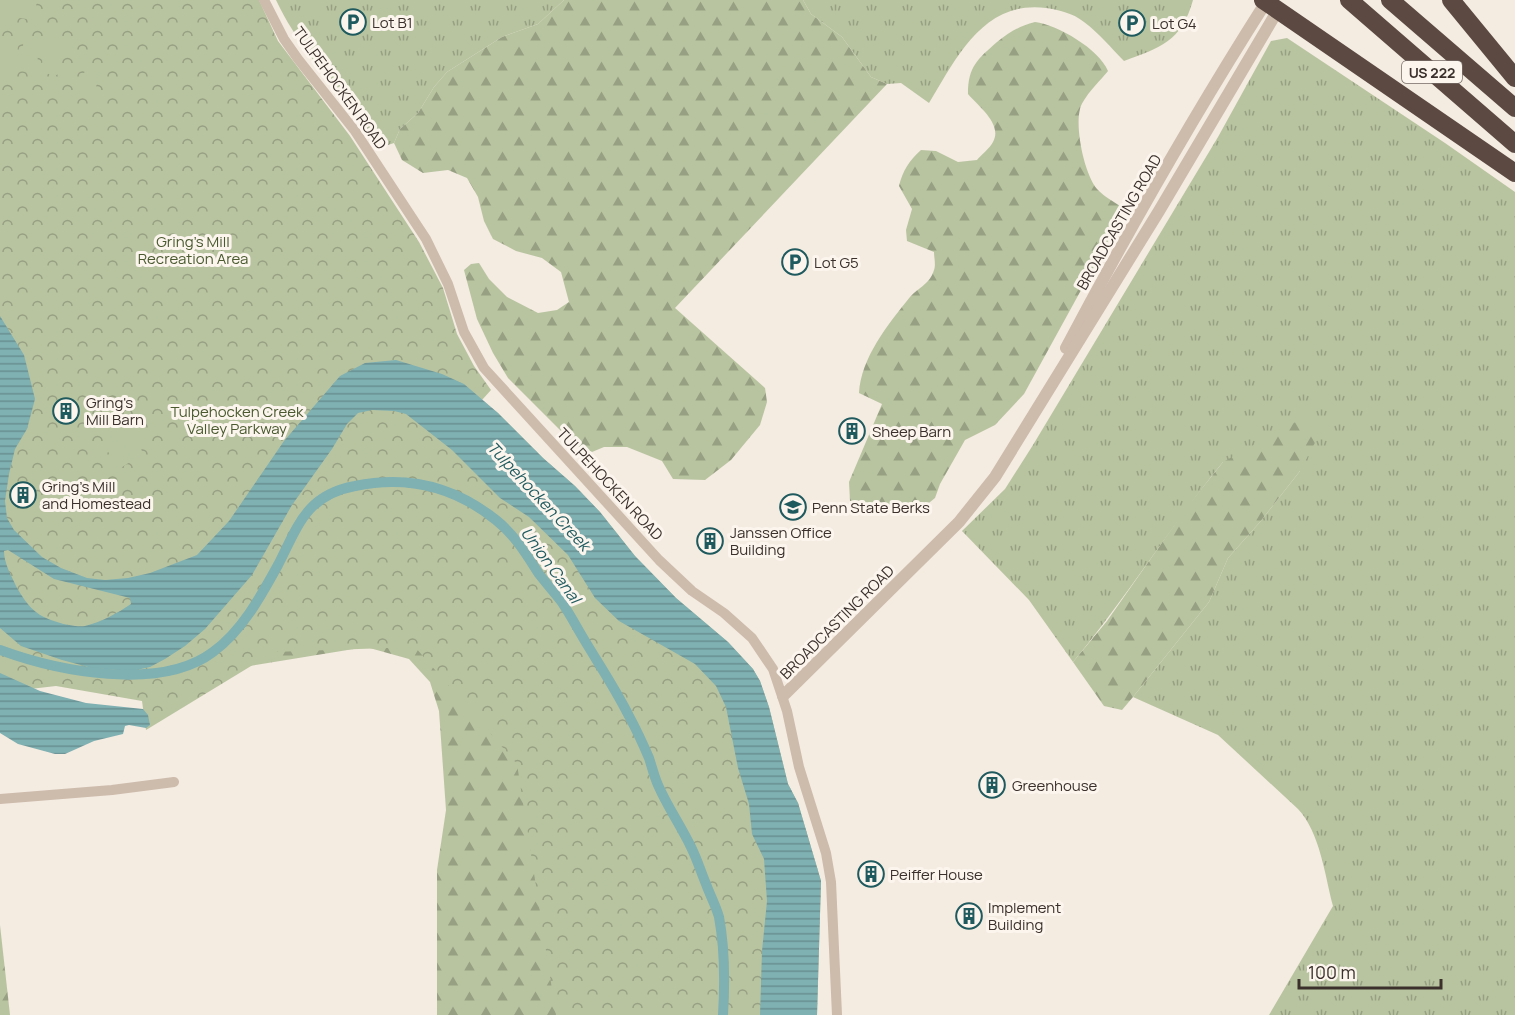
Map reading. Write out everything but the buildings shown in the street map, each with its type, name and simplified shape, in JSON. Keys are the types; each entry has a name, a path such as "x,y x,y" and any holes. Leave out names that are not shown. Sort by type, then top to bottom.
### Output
{"highway":[{"name":"US 222","path":"1349,0 1515,144"},
{"name":"US 222","path":"1390,0 1515,108"},
{"path":"1451,0 1515,78"},
{"path":"1269,4 1515,173"}],"street":[{"name":"TULPEHOCKEN ROAD","path":"264,0 284,39 355,131 426,239 448,284 464,332 489,374 659,560 692,591 724,613 752,638 773,669 783,696 800,767 826,853 834,916 837,1015"},
{"name":"BROADCASTING ROAD","path":"783,696 959,522 980,498 1006,460 1110,265 1233,54 1269,4"},
{"path":"0,799 174,782"}],"green space":[{"name":"Tulpehocken Creek Valley Parkway","path":"0,0 259,0 278,41 350,136 419,242 443,288 457,334 474,366 491,390 482,400 575,486 600,512 635,556 676,598 728,642 753,669 760,681 769,707 788,784 798,803 821,881 817,1015 556,1015 517,764 415,647 274,652 146,730 142,701 56,686 4,692 0,715"},
{"path":"0,0 16,0 14,17 0,16"},
{"path":"21,0 37,0 34,20 19,18"},
{"path":"276,0 564,0 538,24 502,37 447,72 434,87 418,113 400,129 394,143 379,148 358,116 301,43"},
{"path":"564,0 803,0 811,14 842,37 871,77 887,84 675,308 765,388 767,402 760,425 731,460 705,480 673,479 662,461 627,447 604,447 592,452 576,446 508,378 477,319 464,270 471,264 479,263 489,279 507,297 538,313 557,310 569,302 561,272 542,258 516,251 493,239 484,221 478,197 467,178 448,170 423,173 402,160 394,143 400,129 418,113 434,87 447,72 502,37 538,24"},
{"path":"803,0 1193,0 1183,25 1176,34 1159,47 1124,61 1095,31 1071,14 1046,8 1024,8 1005,13 988,23 961,51 929,103 901,83 887,84 871,77 842,37 811,14"},
{"path":"1035,22 1055,28 1077,39 1096,54 1108,71 1082,104 1079,127 1082,150 1092,182 1100,192 1123,208 1119,221 1024,394 995,425 965,440 940,484 935,498 919,511 900,510 888,506 873,510 864,507 850,501 849,482 882,404 859,393 861,380 877,342 910,297 930,279 935,266 934,252 907,241 906,230 912,209 899,186 901,180 907,166 921,150 936,151 958,162 977,160 990,147 995,129 988,116 968,94 972,70 979,59 997,42 1024,25"},
{"path":"4,35 19,37 15,70 0,69"},
{"path":"24,38 40,39 36,73 20,71"},
{"path":"1287,38 1515,192 1515,1015 1269,1015 1333,906 1321,855 1312,830 1298,809 1218,735 1133,697 1209,602 1228,558 1300,471 1223,462 1073,662 1029,600 962,531 1005,489 1218,137 1271,41"},
{"path":"45,40 61,42 57,75 41,73"},
{"path":"85,66 99,68 95,95 82,93"},
{"path":"1301,419 1316,423 1319,435 1300,471 1228,558 1209,602 1133,697 1122,710 1104,706 1073,662 1107,621 1187,507 1223,462"},
{"path":"130,432 144,454 133,460 119,438"},
{"path":"116,440 130,462 119,469 105,447"},
{"path":"292,505 760,1015 437,1015 437,870 446,810 439,711 430,682 409,659 366,647 243,667"},
{"path":"0,925 10,1015 0,1015"}],"water":[{"name":"Tulpehocken Creek","path":"0,316 24,355 35,399 27,429 15,449 9,474 5,501 7,518 14,530 42,557 61,568 87,578 105,580 128,578 150,573 197,555 229,521 284,441 340,376 365,363 396,360 442,374 464,384 575,486 600,512 635,556 676,598 728,642 753,669 760,681 769,707 788,784 798,803 821,881 817,1015 760,1015 762,951 767,901 764,859 752,834 749,804 738,768 726,707 716,686 695,664 619,621 595,598 568,555 529,517 500,498 452,450 406,414 372,410 358,413 347,424 292,505 252,575 205,629 185,646 150,667 132,671 92,668 21,646 0,628","holes":["8,550 54,579 130,598 131,604 109,617 85,626 67,625 46,618 33,610 20,593 8,569 4,551"]},
{"path":"0,673 40,691 86,703 143,709 148,715 150,725 146,728 125,726 123,734 94,741 65,754 55,754 18,744 0,733"}],"waterway":[{"name":"Union Canal","path":"0,650 50,665 108,674 165,672 191,664 223,644 242,623 265,589 298,525 314,505 325,497 338,490 355,486 393,482 430,486 464,499 496,520 520,545 564,606 634,726 662,793 693,852 718,913 723,953 723,1015"}],"place":[{"name":"Lot B1","path":"353,22"},
{"name":"Lot G4","path":"1132,23"},
{"name":"Lot G5","path":"795,262"},
{"name":"Gring's Mill Barn","path":"66,411"},
{"name":"Sheep Barn","path":"852,431"},
{"name":"Gring's Mill and Homestead","path":"23,495"},
{"name":"Penn State Berks","path":"793,507"},
{"name":"Janssen Office Building","path":"710,541"},
{"name":"Greenhouse","path":"992,785"},
{"name":"Peiffer House","path":"871,874"},
{"name":"Implement Building","path":"969,916"}],"park label":[{"name":"Gring's Mill Recreation Area","path":"193,250"}]}
